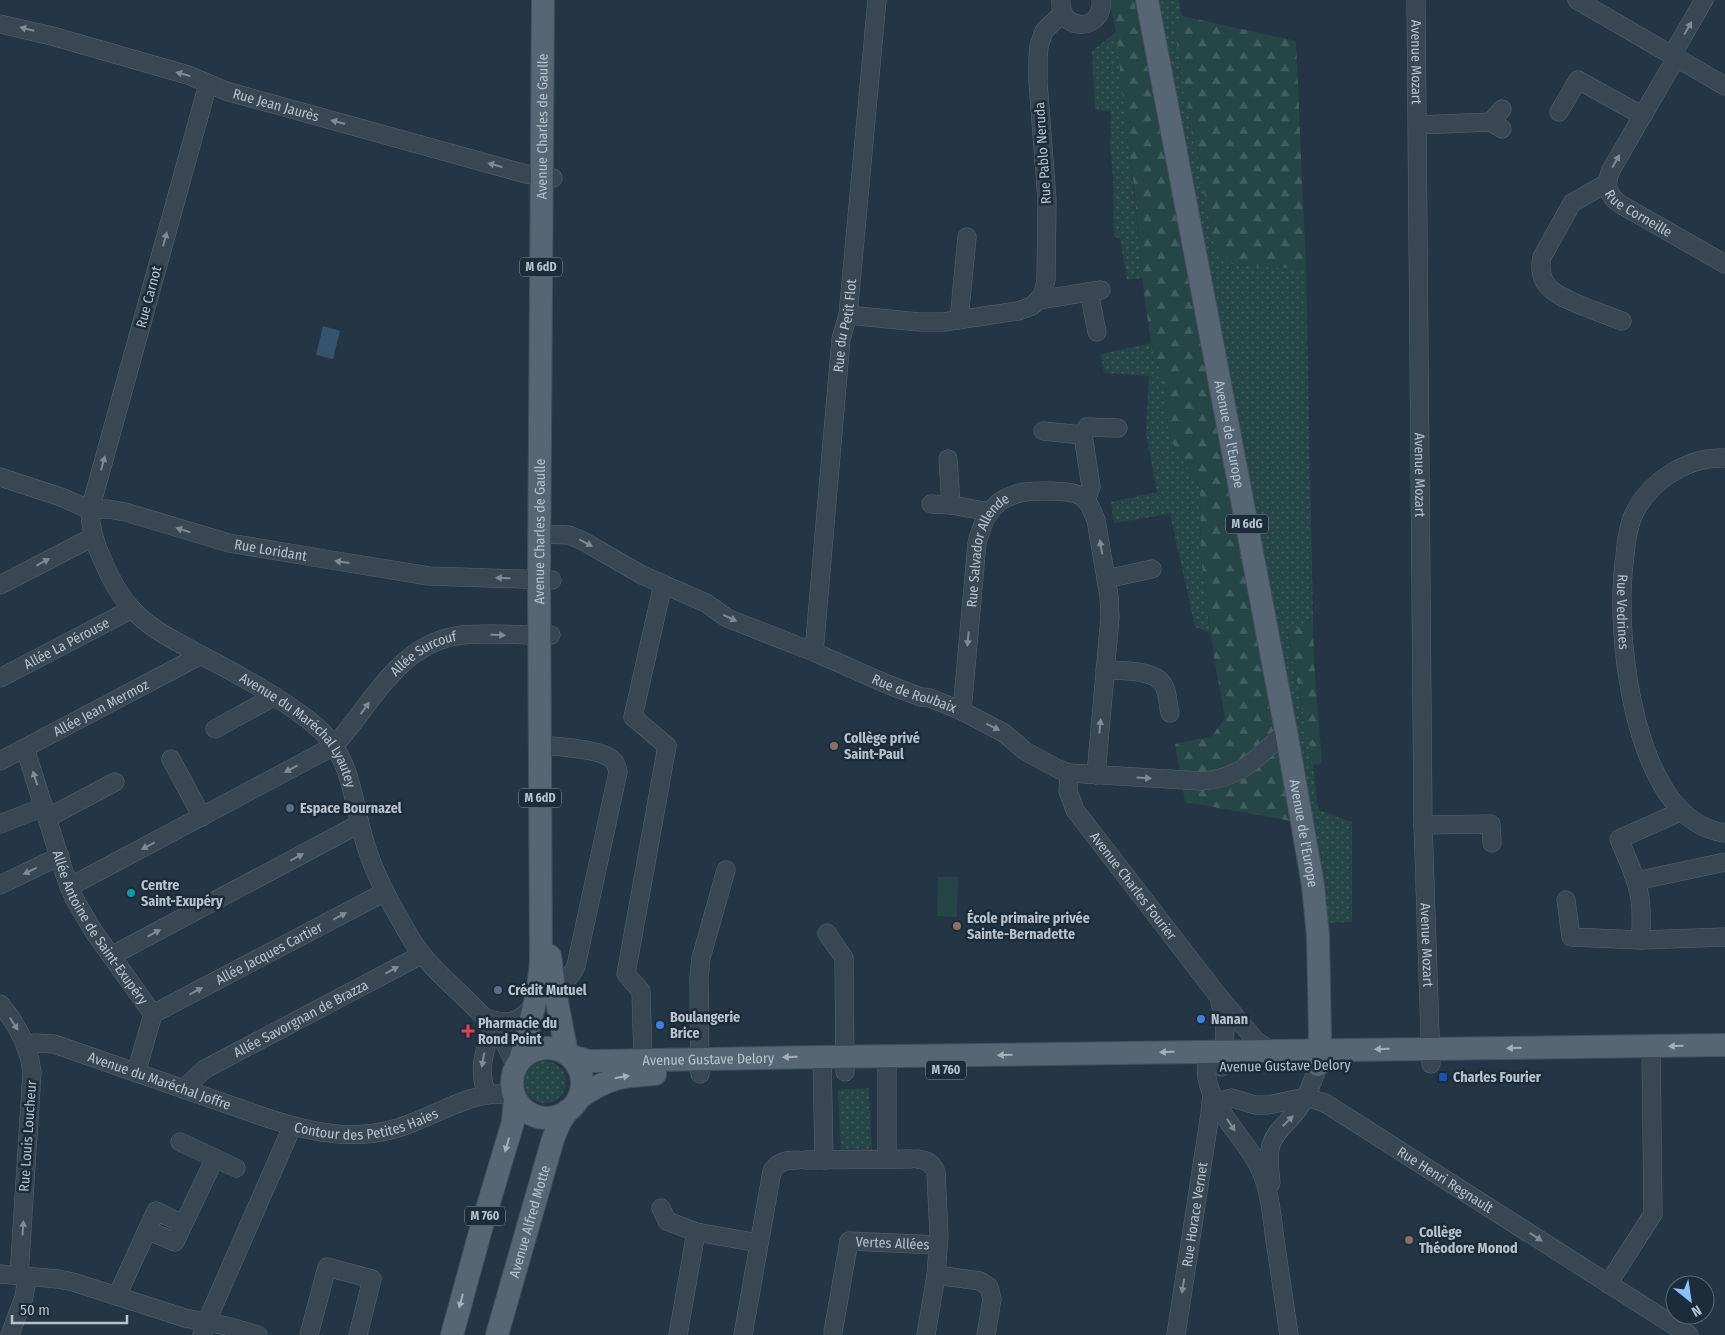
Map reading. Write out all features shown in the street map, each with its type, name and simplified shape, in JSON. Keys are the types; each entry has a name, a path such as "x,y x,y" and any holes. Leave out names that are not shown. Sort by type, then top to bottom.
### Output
{"main road":[{"name":"Avenue Charles de Gaulle","path":"526,1055 541,960 546,580 547,178 543,0"},
{"name":"Avenue Charles de Gaulle","path":"547,178 554,0"},
{"name":"Avenue de l'Europe","path":"1147,0 1286,731 1316,909 1319,1058"},
{"name":"Avenue Charles de Gaulle","path":"545,635 551,746 549,936 554,986 569,1055"},
{"name":"Avenue Gustave Delory","path":"569,1055 594,1061 643,1060 700,1066 1651,1054 1725,1045"},
{"path":"555,1048 569,1055 578,1065 582,1076 582,1087 573,1105 555,1117 538,1117 526,1111 515,1096 512,1081 526,1055 555,1048"},
{"name":"Avenue Gustave Delory","path":"1217,1060 1272,1051 1319,1058"},
{"name":"Avenue Gustave Delory","path":"1651,1054 1725,1061"},
{"name":"Avenue Gustave Delory","path":"573,1105 600,1084 616,1078 700,1066"},
{"name":"M 760","path":"452,1335 513,1122 515,1096"},
{"name":"Avenue Alfred Motte","path":"497,1335 551,1144 560,1122 573,1105"}],"street":[{"name":"Rue du Petit Flot","path":"814,652 841,339 848,315 877,0"},
{"name":"Rue Pablo Neruda","path":"1062,7 1067,19 1081,25 1088,24 1100,14 1101,0"},
{"name":"Avenue Mozart","path":"1416,0 1423,825 1431,1057"},
{"path":"1577,0 1725,86"},
{"name":"Rue Corneille","path":"1704,0 1611,170 1607,183 1611,196 1616,202 1725,264"},
{"name":"Rue Pablo Neruda","path":"1038,300 1043,294 1046,279 1046,200 1038,58 1039,46 1044,32 1062,7"},
{"name":"Rue Jean Jaurès","path":"0,24 52,36 188,75 226,91 547,178"},
{"path":"1559,112 1578,80 1642,116"},
{"name":"Rue Carnot","path":"90,510 208,84"},
{"name":"Avenue Mozart","path":"1418,125 1496,126 1502,109"},
{"path":"1607,183 1572,203 1540,264 1545,283 1552,292 1562,298 1622,321"},
{"path":"959,320 967,237"},
{"path":"848,315 932,323 1018,312 1032,306 1038,300 1095,291 1097,332"},
{"path":"1096,775 1110,618 1106,579 1096,520 1086,501 1092,487 1084,435 1087,427 1118,428"},
{"path":"1043,431 1084,435"},
{"name":"Rue Vedrines","path":"1725,458 1703,460 1681,468 1658,483 1647,494 1635,512 1629,527 1623,564 1622,607 1625,651 1632,695 1641,732 1652,761 1670,797 1682,812 1708,829 1725,833"},
{"path":"948,459 951,505"},
{"name":"Rue Loridant","path":"0,477 61,497 90,510 108,509 125,512 229,544 415,574 546,580"},
{"name":"Rue Salvador Allende","path":"962,711 976,543 984,521 990,512 1005,499 1021,493 1068,493 1078,495 1086,501"},
{"path":"931,504 951,505 990,512"},
{"name":"Avenue du Maréchal Lyautey","path":"90,510 93,538 111,580 132,609 158,631 275,696 313,724 334,746 346,771 369,858 385,892 421,955 490,1025 508,1048 526,1055"},
{"name":"Rue de Roubaix","path":"546,534 569,535 642,575 706,603 728,618 902,690 921,697 930,698 962,711 1004,733 1025,751 1048,764 1069,772 1201,781 1214,780 1234,775 1242,770 1286,731"},
{"path":"0,585 93,538"},
{"path":"1106,579 1152,569"},
{"path":"643,1060 641,991 626,974 667,746 633,717 663,584"},
{"name":"Allée La Pérouse","path":"0,678 132,609"},
{"name":"Allée Surcouf","path":"334,746 355,722 389,676 402,662 422,648 443,639 462,635 545,635"},
{"name":"Allée Jean Mermoz","path":"0,761 201,655"},
{"path":"1105,670 1148,673 1158,678 1164,686 1170,713"},
{"path":"215,729 275,696"},
{"path":"70,887 334,746"},
{"path":"551,746 577,749 609,757 617,766 618,772 576,966 571,977 554,986"},
{"name":"Allée Antoine de Saint-Exupéry","path":"25,748 70,887 84,916 153,1014 136,1073"},
{"path":"171,759 202,817"},
{"name":"Avenue Charles Fourier","path":"1069,772 1068,791 1075,810 1216,994 1256,1041 1272,1051"},
{"path":"0,824 46,813 115,782"},
{"path":"1641,940 1640,901 1636,881 1619,839 1682,812"},
{"path":"111,956 359,824"},
{"path":"1423,825 1491,824 1492,843"},
{"path":"0,885 60,856"},
{"path":"1636,881 1725,862"},
{"path":"700,1066 699,978 701,958 726,870"},
{"name":"Allée Jacques Cartier","path":"153,1014 385,892"},
{"path":"1566,900 1571,937 1641,940 1725,937"},
{"path":"827,933 844,958 845,1064"},
{"name":"Allée Savorgnan de Brazza","path":"183,1089 205,1069 421,955"},
{"name":"Avenue Charles Fourier","path":"1216,994 1225,1018 1226,1033 1207,1084 1214,1098 1258,1165 1266,1185 1289,1335"},
{"path":"487,1094 481,1077 490,1025 499,1022 512,1022 525,1014 534,1003"},
{"name":"Rue Louis Loucheur","path":"0,1004 18,1029 26,1045 31,1060 32,1083 23,1276 24,1297 12,1334"},
{"name":"Avenue du Maréchal Lyautey","path":"490,1025 513,1042 526,1055"},
{"name":"Avenue du Maréchal Joffre","path":"26,1045 54,1044 292,1126"},
{"path":"1608,1284 1653,1214 1651,1054"},
{"name":"Avenue Charles Fourier","path":"1272,1216 1270,1146 1277,1132 1306,1098 1319,1058"},
{"path":"822,1064 824,1160"},
{"path":"887,1064 888,1159"},
{"name":"Contour des Petites Haies","path":"204,1329 292,1126 335,1134 379,1133 409,1124 464,1101 487,1094 515,1096"},
{"path":"1214,1098 1232,1098 1256,1105 1268,1105 1306,1098"},
{"name":"Rue Horace Vernet","path":"1176,1335 1214,1098"},
{"name":"Rue Henri Regnault","path":"1306,1098 1330,1106 1689,1335"},
{"path":"180,1142 236,1168"},
{"path":"117,1296 148,1230 175,1242 215,1158"},
{"name":"Vertes Allées","path":"743,1335 772,1171 776,1165 782,1161 888,1159 927,1161 934,1167 936,1172 938,1245 936,1275 926,1335"},
{"path":"662,1208 667,1221 696,1232 759,1243"},
{"path":"678,1335 696,1232"},
{"name":"Vertes Allées","path":"833,1332 849,1241 938,1245"},
{"path":"308,1335 327,1267 372,1279 358,1335"},
{"path":"0,1274 65,1280 185,1318 204,1329 227,1326 258,1335"},
{"path":"936,1275 980,1281 989,1287 992,1299 986,1335"}],"green space":[{"path":"1109,0 1134,0 1239,535 1291,821 1185,802 1175,744 1212,736 1225,718 1214,658 1201,559 1200,488 1170,439 1163,377 1151,343 1142,278 1134,187 1116,32"},
{"path":"1134,0 1179,0 1182,16 1174,28 1235,265 1306,269 1313,622 1288,633 1313,765 1318,810 1352,822 1352,922 1306,924 1291,821 1239,535"},
{"path":"1182,16 1296,41 1306,269 1235,265 1214,247 1174,28"},
{"path":"1116,32 1142,278 1127,280 1120,238 1114,237 1113,178 1110,143 1111,111 1095,110 1092,51"},
{"path":"1151,343 1163,377 1170,439 1200,488 1201,559 1210,632 1195,627 1170,514 1114,523 1111,502 1157,492 1146,434 1149,376 1104,373 1101,354"},
{"path":"1313,622 1322,763 1313,765 1288,632"},
{"path":"938,877 958,877 957,917 937,916"},
{"path":"549,1061 557,1064 563,1070 566,1082 563,1094 557,1100 541,1103 533,1100 527,1094 524,1078 527,1070 533,1064"},
{"path":"869,1088 872,1153 841,1154 838,1090"}],"water":[{"path":"323,326 340,331 333,359 316,355"}],"place":[{"name":"Collège privé Saint-Paul","path":"834,746"},
{"name":"Espace Bournazel","path":"290,808"},
{"name":"Centre Saint-Exupéry","path":"131,893"},
{"name":"École primaire privée Sainte-Bernadette","path":"957,926"},
{"name":"Crédit Mutuel","path":"498,990"},
{"name":"Nanan","path":"1201,1019"},
{"name":"Boulangerie Brice","path":"660,1025"},
{"name":"Pharmacie du Rond Point","path":"468,1031"},
{"name":"Charles Fourier","path":"1443,1077"},
{"name":"Collège Théodore Monod","path":"1409,1240"}]}
